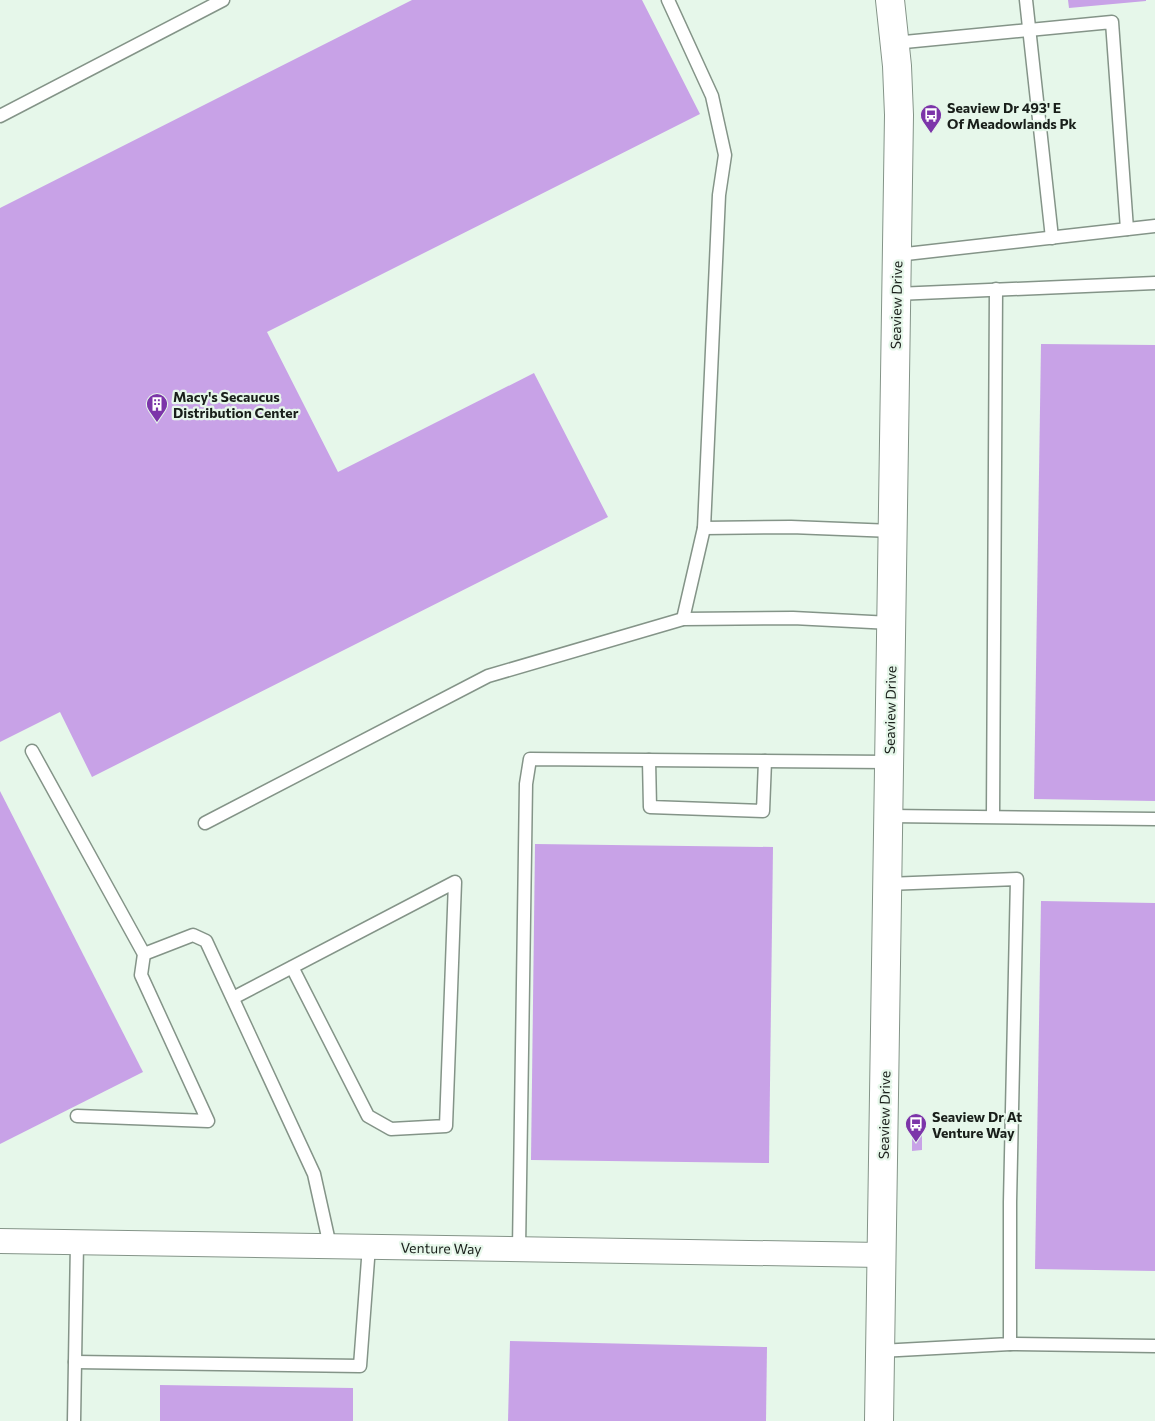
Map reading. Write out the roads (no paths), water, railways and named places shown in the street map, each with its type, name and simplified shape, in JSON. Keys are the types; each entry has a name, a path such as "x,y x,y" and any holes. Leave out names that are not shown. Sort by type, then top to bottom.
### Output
{"main road":[{"name":"Seaview Drive","path":"879,1421 899,115 890,0"}],"street":[{"name":"Venture Way","path":"0,1241 881,1255"}],"lane":[{"path":"0,116 223,0"},
{"path":"668,0 712,96 725,155 719,195 704,528 683,619"},
{"path":"1026,0 1052,238"},
{"path":"894,43 1029,28 1112,22 1127,229"},
{"path":"897,255 1155,226"},
{"path":"896,294 1155,283"},
{"path":"993,816 996,289"},
{"path":"704,528 791,527 893,531"},
{"path":"205,823 488,676 683,619 793,618 891,623"},
{"path":"32,751 144,954 142,975 208,1122 77,1116"},
{"path":"519,1249 526,784 530,759 890,762"},
{"path":"649,760 650,807 762,810 764,761"},
{"path":"889,816 1155,819"},
{"path":"887,884 1017,879 1010,1202 1010,1344"},
{"path":"233,998 292,967 455,882 446,1126 391,1129 368,1116 292,967"},
{"path":"144,954 193,935 206,941 314,1174 330,1246"},
{"path":"74,1421 77,1243"},
{"path":"75,1362 360,1366 369,1246"},
{"path":"880,1351 1010,1344 1155,1346"}],"place":[{"name":"Seaview Dr 493' E Of Meadowlands Pk","path":"931,134"},
{"name":"Macy's Secaucus Distribution Center","path":"157,423"},
{"name":"Seaview Dr At Venture Way","path":"916,1143"}]}
